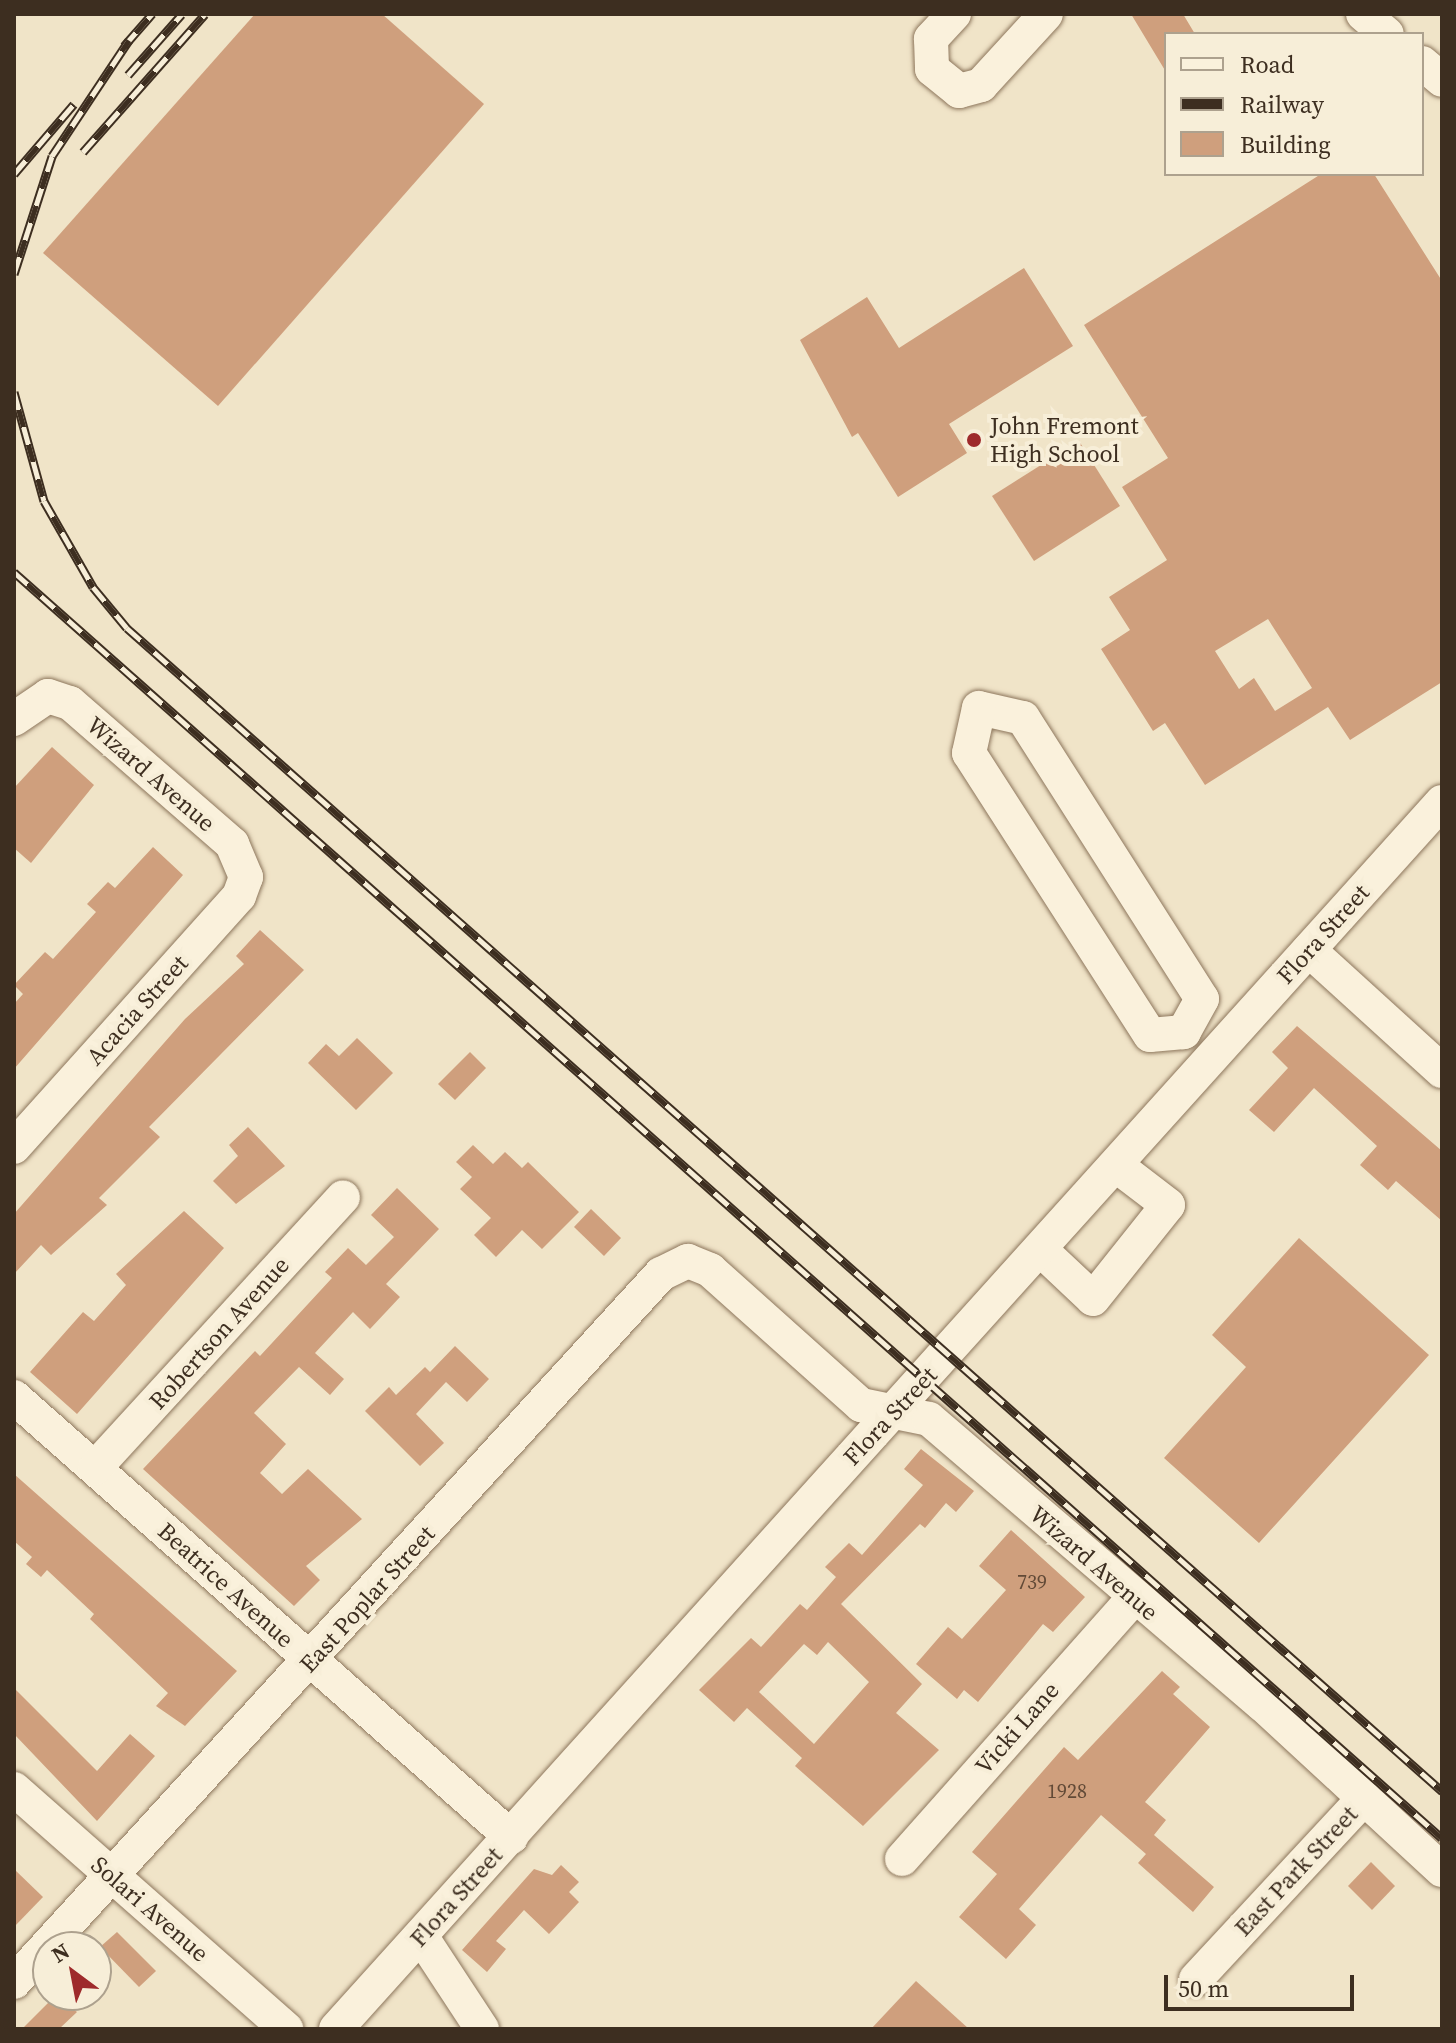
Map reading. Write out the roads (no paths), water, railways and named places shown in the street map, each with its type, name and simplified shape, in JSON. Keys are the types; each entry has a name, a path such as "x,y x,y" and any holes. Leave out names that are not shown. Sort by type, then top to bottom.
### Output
{"street":[{"path":"954,14 931,39 932,69 959,91 981,85 1046,14"},
{"path":"1363,14 1385,32"},
{"path":"1424,65 1442,80"},
{"name":"Wizard Avenue","path":"14,719 48,696 70,703 232,844 245,866"},
{"path":"979,708 1023,718 1202,999 1184,1032 1150,1035 969,753 979,708"},
{"name":"Flora Street","path":"336,2029 895,1413 1442,802"},
{"name":"Acacia Street","path":"14,1147 239,896 245,866"},
{"path":"1309,950 1442,1071"},
{"path":"1184,1032 1200,1069"},
{"path":"1041,1250 1093,1299 1168,1205 1117,1166"},
{"name":"Robertson Avenue","path":"95,1468 343,1197"},
{"name":"East Poplar Street","path":"14,1982 661,1274 697,1261 731,1288"},
{"name":"Wizard Avenue","path":"731,1288 861,1405 929,1419 1364,1798 1442,1870"},
{"name":"Beatrice Avenue","path":"14,1397 511,1837"},
{"name":"Vicki Lane","path":"902,1859 1134,1598"},
{"name":"Solari Avenue","path":"14,1789 286,2029"},
{"name":"East Park Street","path":"1196,1979 1364,1798"},
{"path":"421,1936 482,2029"}],"railway":[{"path":"124,46 152,14"},
{"path":"128,75 182,14"},
{"path":"83,152 205,14"},
{"path":"14,274 52,156 129,40"},
{"path":"14,174 74,104"},
{"path":"14,392 44,501 93,587 127,628 1442,1791"},
{"path":"14,572 1442,1838"}],"place":[{"name":"John Fremont High School","path":"974,440"}]}
